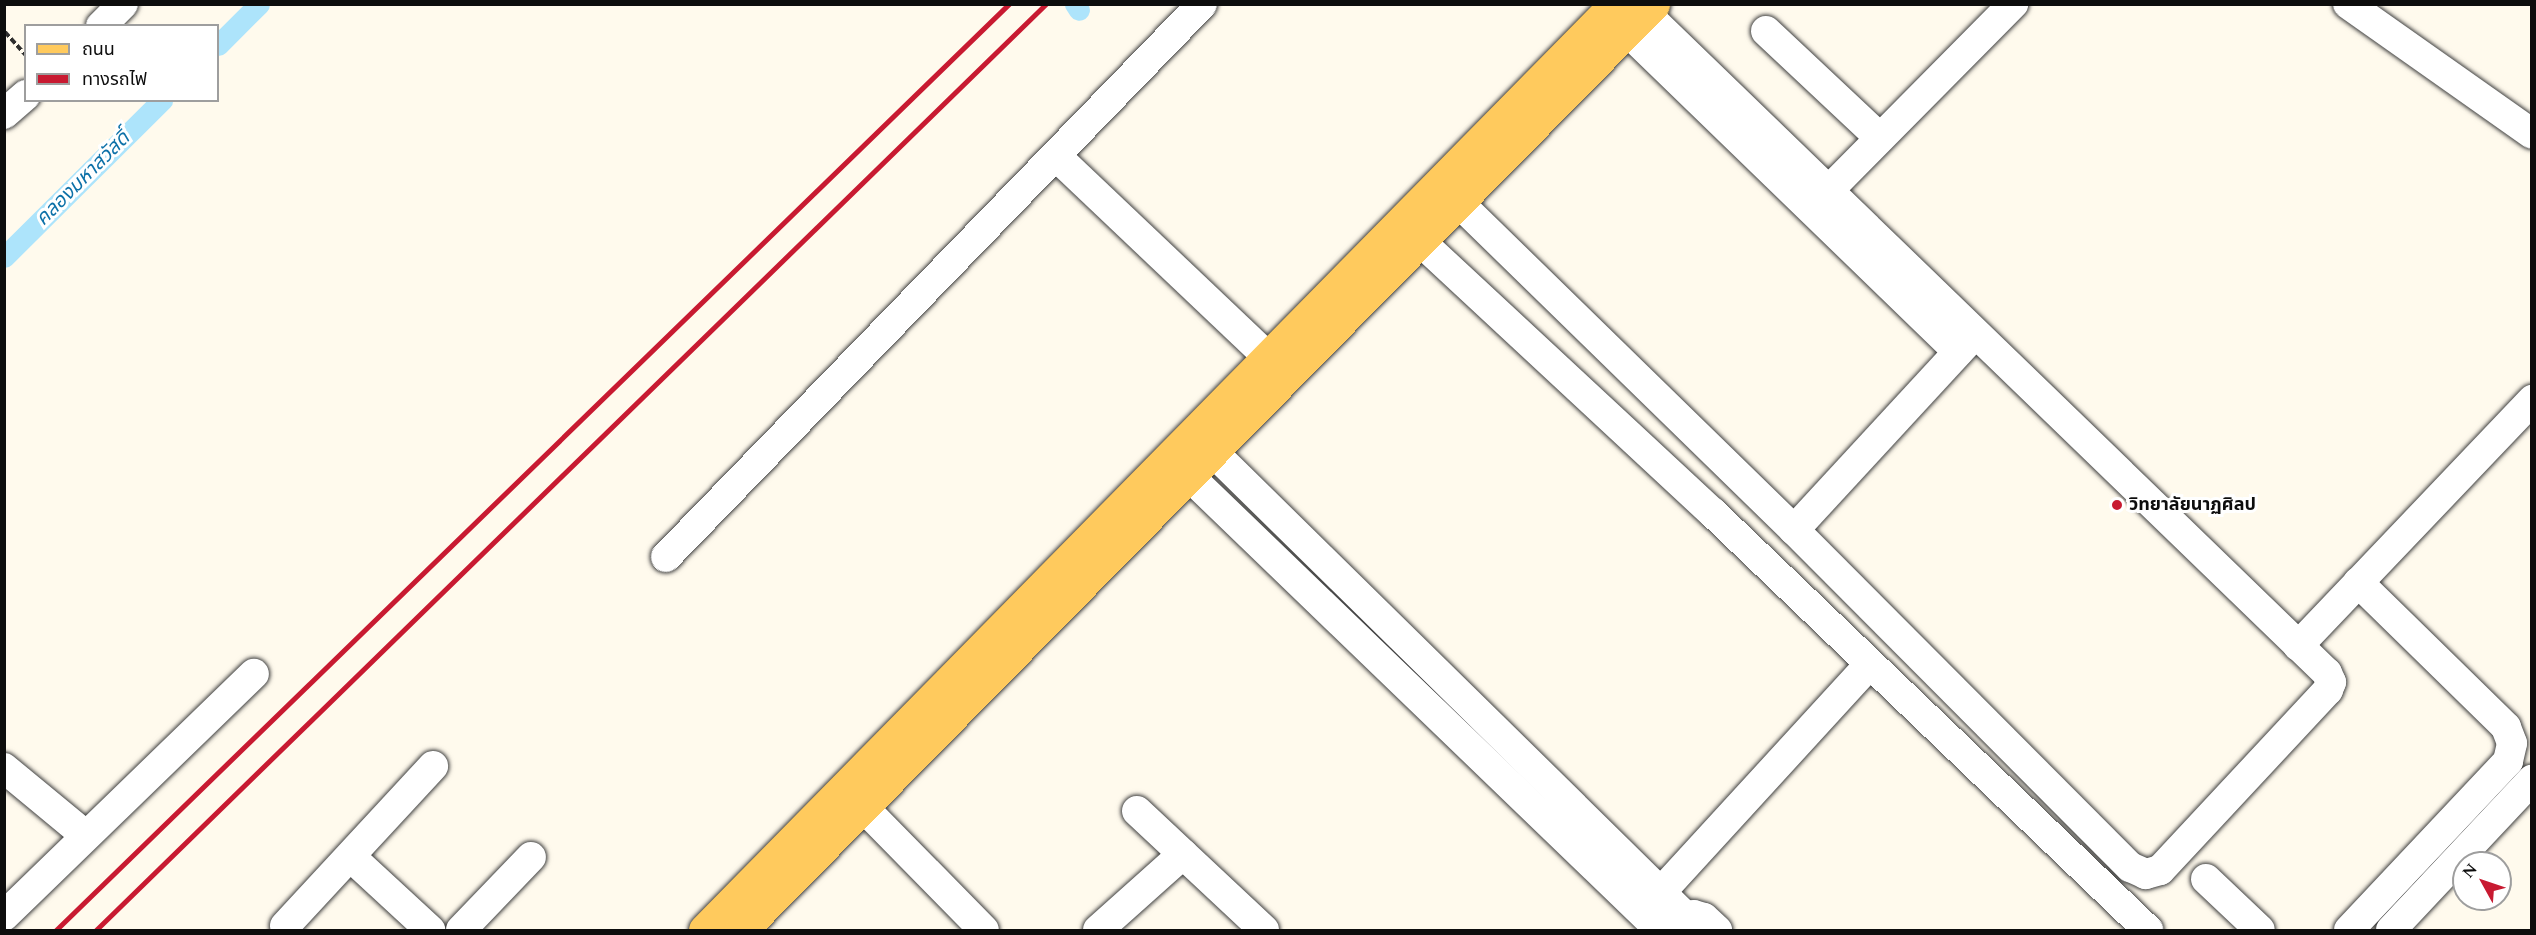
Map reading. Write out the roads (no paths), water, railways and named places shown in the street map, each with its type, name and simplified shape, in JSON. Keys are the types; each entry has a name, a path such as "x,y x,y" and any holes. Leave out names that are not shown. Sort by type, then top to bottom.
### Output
{"main road":[{"path":"705,930 1203,443 1420,241 1640,11"},
{"path":"1203,443 1269,358 1640,11"},
{"path":"741,930 864,808 1179,467"}],"street":[{"path":"103,24 123,4"},
{"path":"666,557 1202,4"},
{"path":"1829,190 2013,4"},
{"path":"2348,4 2532,134"},
{"path":"1640,11 1829,190 1967,343"},
{"path":"1458,202 1794,530 2130,867 2146,874 2160,870 2328,690 2331,682 2327,673 1967,343 1640,11"},
{"path":"1766,31 1880,138"},
{"path":"4,114 24,97"},
{"path":"1056,156 1269,358"},
{"path":"1420,241 1870,664 2148,930"},
{"path":"1794,530 1967,343"},
{"path":"2298,646 2532,400"},
{"path":"1203,443 1660,892 1669,925"},
{"path":"1179,467 1669,925"},
{"path":"2349,930 2508,760 2512,743 2506,727 2358,582"},
{"path":"1660,892 1870,664"},
{"path":"4,916 85,835 254,674"},
{"path":"285,926 433,766"},
{"path":"4,768 85,835"},
{"path":"2391,930 2532,780"},
{"path":"864,808 984,930"},
{"path":"1137,811 1264,930"},
{"path":"1098,930 1183,854"},
{"path":"351,857 430,930"},
{"path":"461,930 531,857"},
{"path":"2206,879 2260,930"},
{"path":"1669,925 1704,918 1717,930"}],"waterway":[{"name":"คลองมหาสวัสดิ์","path":"219,44 259,4"},
{"path":"1075,4 1079,10"},
{"name":"คลองมหาสวัสดิ์","path":"4,257 160,102"}],"railway":[{"path":"56,930 1009,4"},
{"path":"96,930 1046,4"}],"place":[{"name":"วิทยาลัยนาฏศิลป","path":"2117,505"}]}
